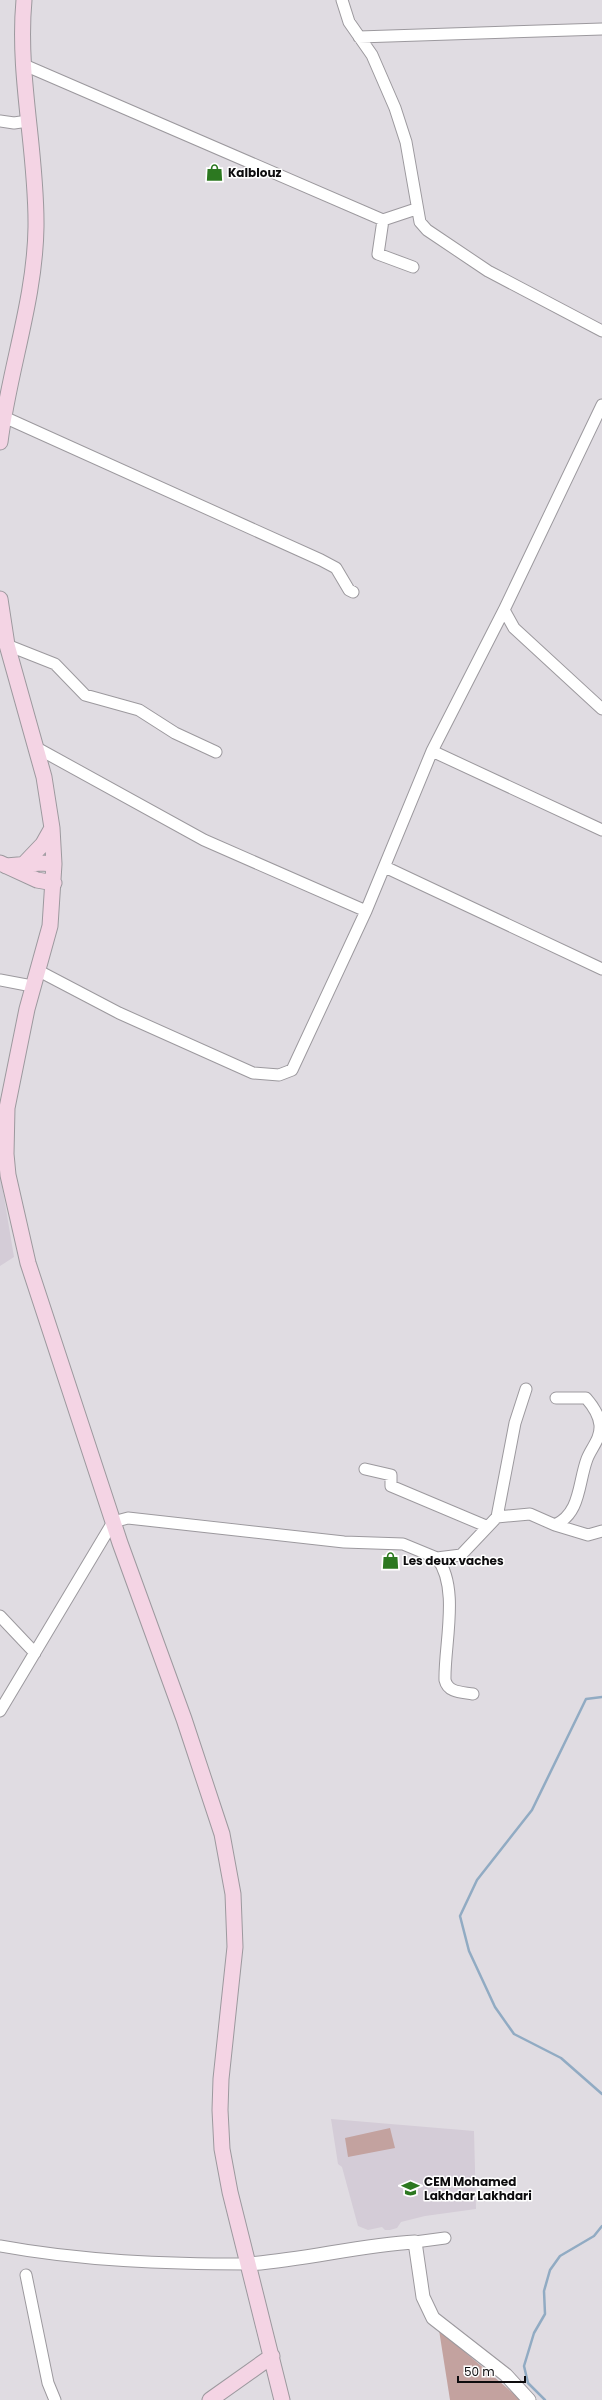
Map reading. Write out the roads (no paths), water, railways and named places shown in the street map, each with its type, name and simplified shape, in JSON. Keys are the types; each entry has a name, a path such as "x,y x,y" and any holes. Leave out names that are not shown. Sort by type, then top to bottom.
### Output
{"main road":[{"path":"0,442 34,260 35,195 22,64 21,35 24,0"},
{"path":"0,599 7,645 44,777 52,828 54,864 53,902 50,926 32,986 15,1059 7,1108 3,1136 8,1175 28,1263 113,1522 184,1719 222,1834 234,1894 235,1947 220,2110 222,2149 230,2192 257,2305 272,2356 282,2400"},
{"path":"25,870 52,828"},
{"path":"3,864 25,870 41,882 54,883"},
{"path":"25,870 54,864"},
{"path":"25,870 53,902"},
{"path":"210,2400 272,2356"}],"street":[{"path":"342,0 349,22 372,55 404,136 416,209 420,222 427,230 488,271 602,331"},
{"path":"359,37 602,29"},
{"path":"22,64 383,220 416,209"},
{"path":"0,121 14,123 28,121"},
{"path":"383,220 378,254 413,267"},
{"path":"37,970 119,1013 253,1073 279,1075 292,1070 366,911 432,751 504,610 602,405"},
{"path":"4,417 321,560 336,568 349,590 353,592"},
{"path":"504,610 514,628 602,709"},
{"path":"7,645 55,664 74,686 85,695 139,710 175,733 216,752"},
{"path":"37,748 204,840 366,911"},
{"path":"432,751 602,830"},
{"path":"385,867 536,936 602,969"},
{"path":"0,980 32,986"},
{"path":"497,1517 515,1423 526,1389"},
{"path":"555,1525 564,1521 576,1502 587,1458 598,1440 600,1425 595,1409 586,1398 556,1398"},
{"path":"365,1469 390,1475 391,1486 486,1526"},
{"path":"0,1711 113,1522 128,1518 344,1542 403,1544 437,1558 461,1555 486,1526 497,1517 530,1514 555,1525 588,1535 602,1531"},
{"path":"437,1558 447,1580 449,1600 445,1680 447,1686 452,1690 473,1694"},
{"path":"0,1616 34,1653"},
{"path":"0,2246 36,2252 177,2264 248,2264 312,2258 390,2243 416,2242 445,2238"},
{"path":"416,2242 423,2297 434,2318 506,2376 529,2400"},
{"path":"26,2275 48,2383 55,2400"}],"waterway":[{"path":"602,1697 586,1699 532,1810 477,1880 460,1916 469,1951 495,2007 514,2034 561,2058 602,2094"},
{"path":"545,2400 528,2383 524,2366 534,2333 545,2314 544,2291 550,2270 560,2256 594,2236 602,2226"}],"place":[{"name":"Kalblouz","path":"215,172"},
{"name":"Les deux vaches","path":"390,1560"},
{"name":"CEM Mohamed Lakhdar Lakhdari","path":"411,2188"}]}
